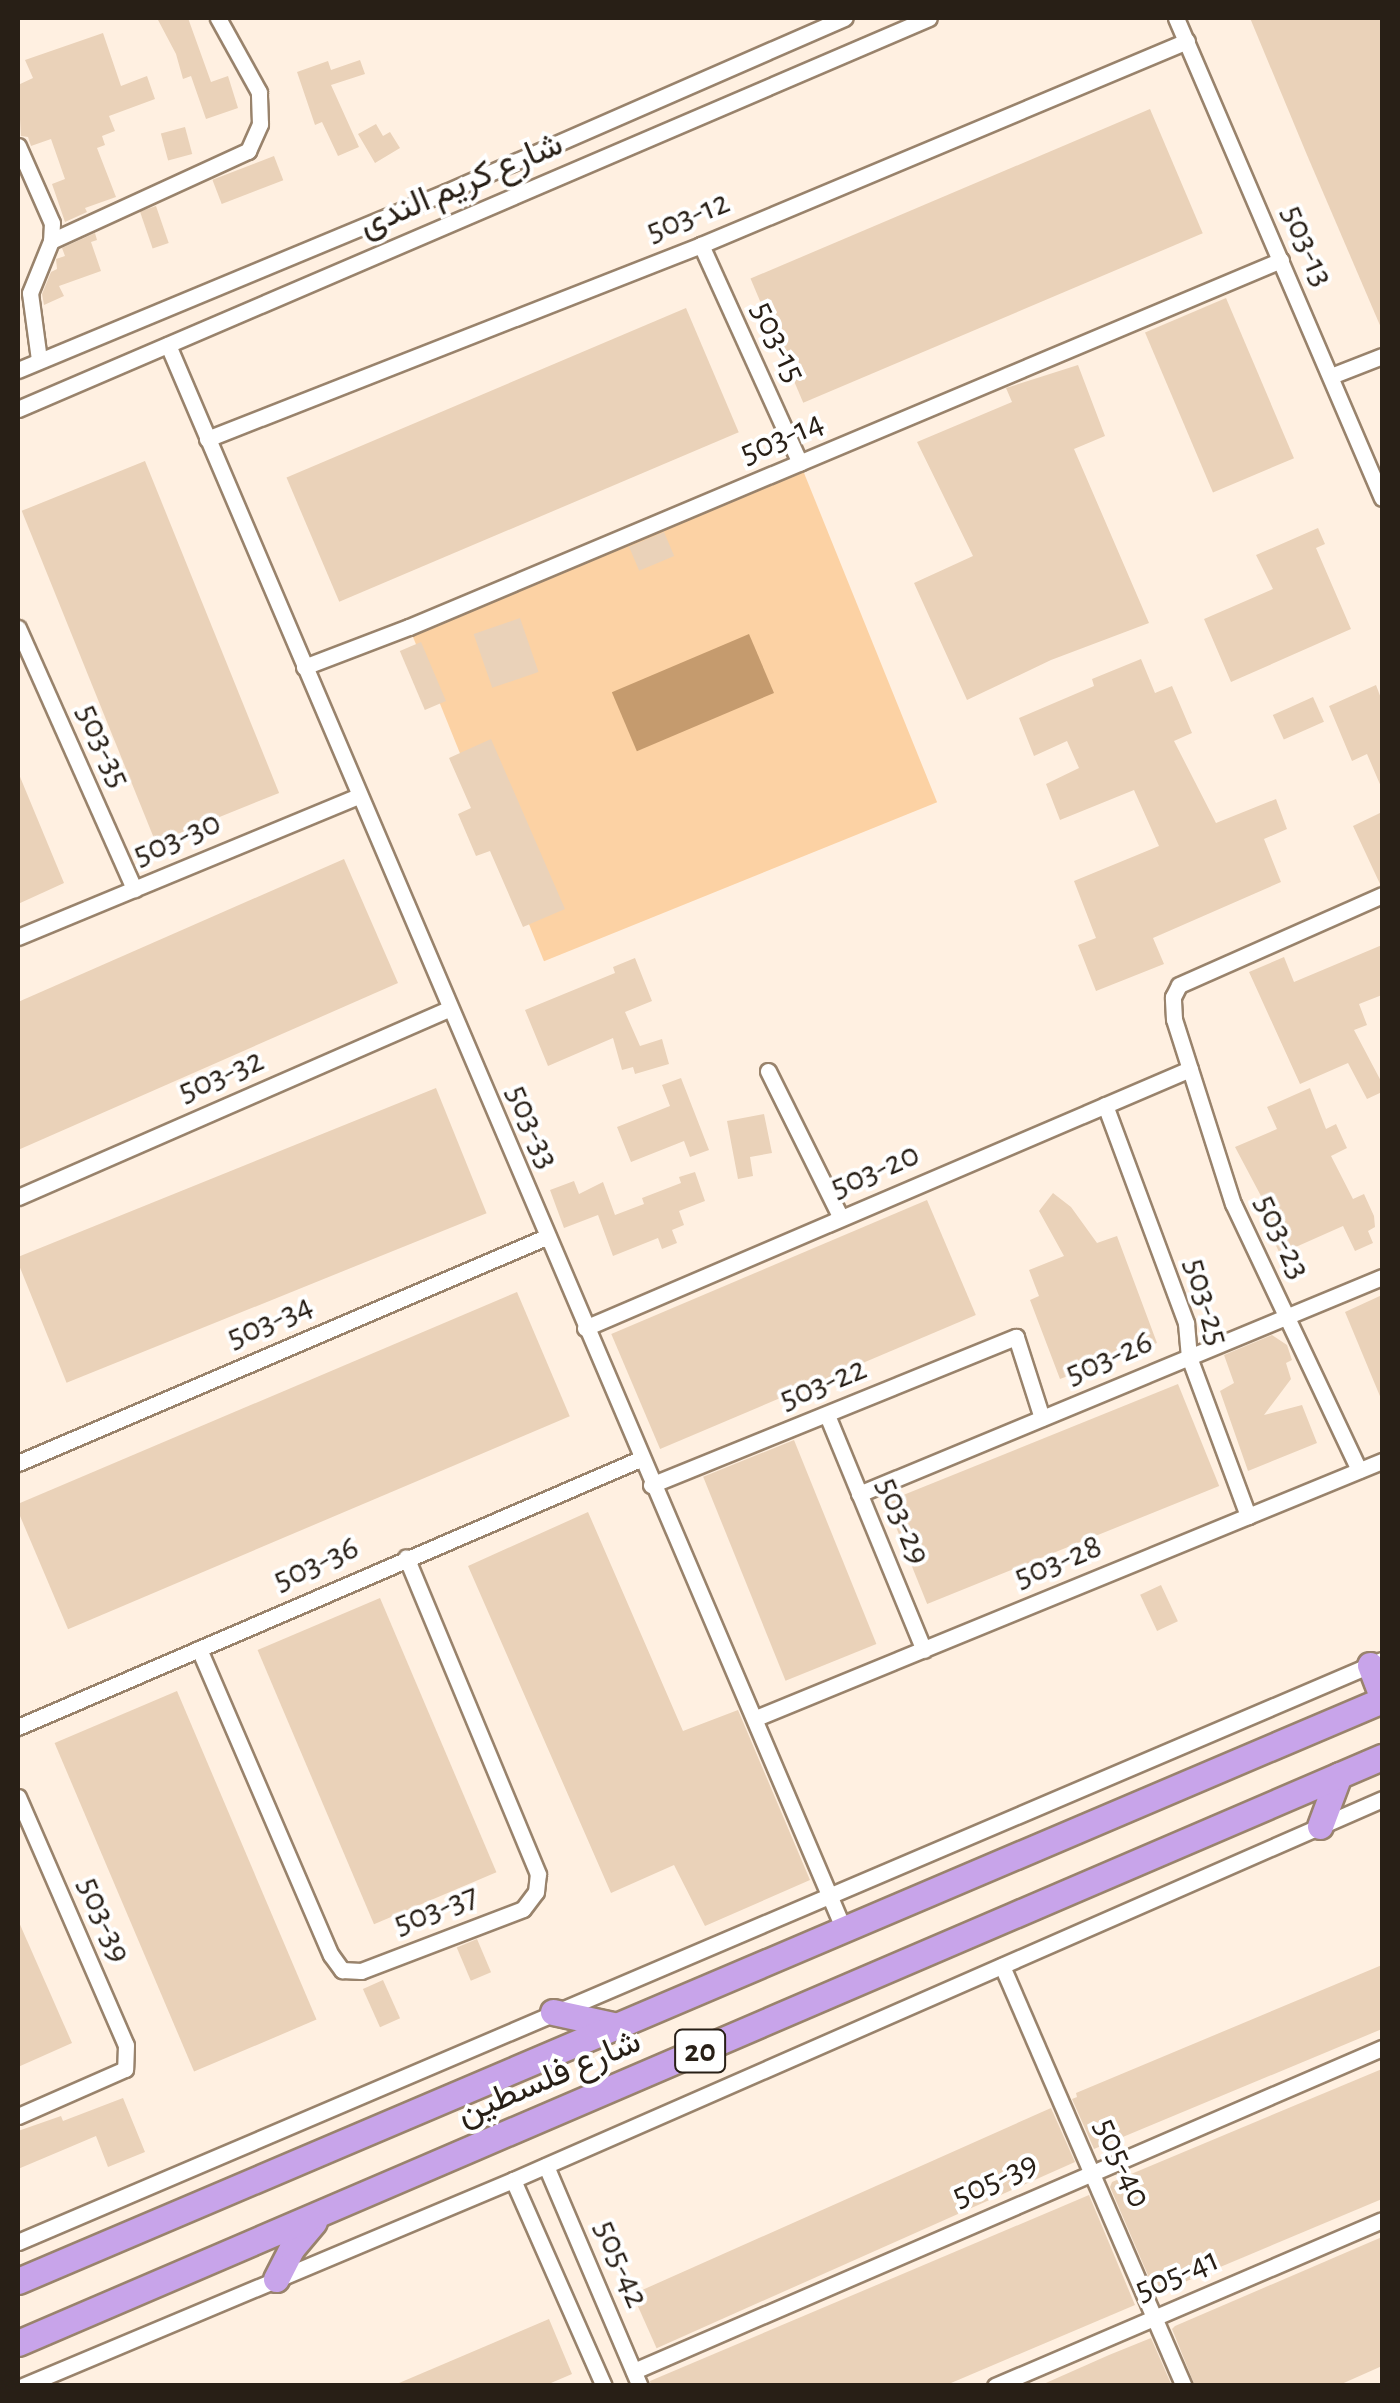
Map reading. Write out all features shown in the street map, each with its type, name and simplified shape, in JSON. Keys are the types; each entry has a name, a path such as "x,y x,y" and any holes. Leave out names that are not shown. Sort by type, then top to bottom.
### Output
{"main road":[{"path":"1376,1662 1382,1698"},
{"name":"شارع فلسطين","path":"18,2281 1382,1698"},
{"name":"شارع فلسطين","path":"18,2343 1382,1757"},
{"path":"1320,1826 1339,1775"},
{"path":"553,2012 618,2026"},
{"path":"276,2279 302,2234 329,2210"}],"street":[{"path":"51,241 248,151 260,124 259,92 218,18"},
{"name":"شارع كريم الندى","path":"18,370 845,18"},
{"name":"شارع كريم الندى","path":"18,409 929,18"},
{"name":"503-13","path":"1176,18 1382,498"},
{"name":"503-12","path":"207,439 701,245 1187,42"},
{"path":"18,146 50,214 51,241 30,292 40,360"},
{"name":"503-15","path":"701,245 800,463"},
{"path":"312,247 327,274"},
{"name":"503-14","path":"304,667 1280,260"},
{"name":"503-33","path":"168,345 844,1930"},
{"path":"1331,376 1382,356"},
{"name":"503-35","path":"18,628 134,889"},
{"name":"503-30","path":"18,937 359,796"},
{"name":"503-23","path":"1360,1470 1233,1204 1174,1019 1172,996 1179,984 1382,895"},
{"name":"503-32","path":"18,1197 449,1009"},
{"name":"503-20","path":"585,1328 1190,1070"},
{"path":"768,1072 840,1218"},
{"name":"503-25","path":"1106,1106 1186,1323 1189,1356 1248,1516"},
{"name":"503-34","path":"18,1462 546,1237"},
{"name":"503-26","path":"859,1494 1382,1277"},
{"name":"503-22","path":"651,1485 1016,1337 1042,1418"},
{"name":"503-29","path":"826,1415 924,1650"},
{"name":"503-36","path":"18,1726 640,1459"},
{"name":"503-28","path":"756,1718 1382,1461"},
{"name":"503-37","path":"199,1649 330,1956 342,1970 361,1972 523,1908 536,1892 538,1874 406,1558"},
{"path":"18,2242 1376,1662"},
{"name":"503-39","path":"18,1797 126,2046 126,2069 18,2116"},
{"path":"23,2386 59,2378 276,2279 514,2180 1382,1799"},
{"name":"505-40","path":"1002,1966 1184,2386"},
{"name":"505-39","path":"637,2378 1093,2169 1382,2048"},
{"name":"505-42","path":"546,2166 637,2378"},
{"name":"505-42","path":"514,2180 597,2383"},
{"name":"505-41","path":"995,2386 1382,2220"}],"shaded area":[{"path":"800,463 937,802 544,961 407,622"},
{"path":"749,634 774,693 637,751 612,692"}],"building":[{"path":"157,18 188,18 211,82 228,76 238,108 206,119 191,76 183,79 176,54"},
{"path":"1250,18 1382,18 1382,330 1307,155"},
{"path":"103,33 121,86 147,76 155,99 109,116 115,131 102,136 105,145 97,148 116,197 85,208 87,212 65,222 52,184 65,179 51,139 31,146 28,137 21,136 18,85 33,78 25,60"},
{"path":"360,60 365,74 331,85 359,147 338,156 322,122 315,125 297,72 328,61 331,70"},
{"path":"1150,109 1203,233 803,403 751,279"},
{"path":"376,124 383,136 390,132 400,148 375,163 358,134"},
{"path":"185,127 192,154 168,161 161,133"},
{"path":"274,156 283,180 222,204 212,180"},
{"path":"156,206 169,243 153,248 140,212"},
{"path":"95,233 97,240 91,242 101,271 59,286 64,296 44,305 42,294 51,272 57,269 56,259 65,256 62,248"},
{"path":"1226,298 1294,458 1213,493 1145,332"},
{"path":"686,308 739,432 339,602 287,478"},
{"path":"1078,365 1105,436 1074,449 1149,623 1051,660 967,700 914,583 973,556 917,442 1012,402 1006,388"},
{"path":"145,461 279,793 156,843 22,511"},
{"path":"1318,528 1325,544 1316,548 1351,629 1231,682 1204,619 1273,589 1256,555"},
{"path":"664,532 674,556 639,571 629,547"},
{"path":"520,618 539,672 492,688 474,634"},
{"path":"421,642 446,701 425,710 400,651"},
{"path":"1141,659 1155,693 1172,686 1192,733 1174,741 1216,823 1276,799 1287,829 1264,839 1281,882 1153,938 1164,964 1096,991 1078,945 1096,938 1074,881 1159,846 1134,790 1060,820 1046,784 1079,768 1067,741 1034,756 1019,718 1094,686 1092,679"},
{"path":"1376,685 1382,701 1382,789 1367,754 1352,761 1329,706"},
{"path":"1313,697 1324,722 1284,740 1273,715"},
{"path":"491,739 565,909 523,927 490,851 476,856 458,814 471,808 449,758"},
{"path":"18,772 64,883 18,904"},
{"path":"1382,812 1382,884 1380,884 1353,826"},
{"path":"344,859 398,983 18,1150 18,1002"},
{"path":"1382,945 1382,995 1359,1004 1367,1025 1354,1030 1382,1083 1382,1092 1367,1099 1348,1063 1300,1084 1249,972 1284,957 1294,982"},
{"path":"635,958 652,1001 625,1012 640,1046 662,1039 669,1064 635,1074 633,1067 622,1070 613,1038 548,1066 525,1010 615,973 613,967"},
{"path":"681,1078 709,1150 690,1157 684,1141 631,1162 617,1127 670,1106 662,1085"},
{"path":"436,1088 487,1213 67,1383 18,1257"},
{"path":"1310,1088 1326,1129 1336,1124 1347,1148 1331,1156 1353,1199 1364,1194 1374,1216 1375,1227 1368,1231 1373,1243 1355,1251 1343,1226 1280,1254 1262,1216 1270,1213 1235,1147 1277,1129 1267,1107"},
{"path":"764,1114 772,1153 750,1157 753,1176 738,1179 727,1121"},
{"path":"695,1172 705,1201 679,1211 684,1225 672,1230 677,1243 662,1249 658,1238 613,1256 598,1215 564,1228 550,1190 574,1181 579,1194 603,1182 615,1215 644,1204 642,1198 681,1183 679,1177"},
{"path":"1053,1193 1071,1207 1097,1243 1117,1236 1157,1343 1060,1379 1030,1300 1039,1296 1029,1270 1064,1256 1039,1211"},
{"path":"927,1200 976,1315 660,1449 611,1334"},
{"path":"517,1292 570,1416 68,1629 18,1504"},
{"path":"1382,1295 1382,1401 1345,1312"},
{"path":"1272,1335 1287,1345 1292,1360 1286,1363 1291,1379 1264,1415 1302,1405 1317,1443 1248,1471 1220,1391 1234,1383 1224,1355"},
{"path":"1178,1384 1219,1486 927,1604 886,1502"},
{"path":"794,1440 876,1644 786,1681 703,1477"},
{"path":"588,1512 683,1731 738,1710 810,1880 705,1926 674,1865 611,1893 468,1566"},
{"path":"1161,1585 1178,1621 1157,1631 1140,1595"},
{"path":"380,1598 496,1872 374,1924 258,1650"},
{"path":"177,1691 316,2020 194,2072 55,1743"},
{"path":"18,1920 72,2043 18,2067"},
{"path":"477,1939 491,1972 471,1981 457,1948"},
{"path":"1382,1965 1382,2029 1094,2149 1072,2099 1077,2097 1076,2093"},
{"path":"383,1980 400,2018 380,2027 363,1989"},
{"path":"1382,2069 1382,2199 1156,2294 1110,2187 1112,2182"},
{"path":"123,2098 145,2152 108,2167 96,2136 18,2169 18,2131 61,2116 63,2121"},
{"path":"1051,2108 1075,2162 657,2348 633,2294"},
{"path":"1089,2195 1135,2305 944,2386 651,2386 650,2381"},
{"path":"1382,2237 1382,2366 1337,2386 1195,2386 1172,2329 1175,2326"},
{"path":"549,2319 572,2374 544,2386 392,2386"},
{"path":"1151,2338 1172,2386 1039,2386 1109,2355"}]}
